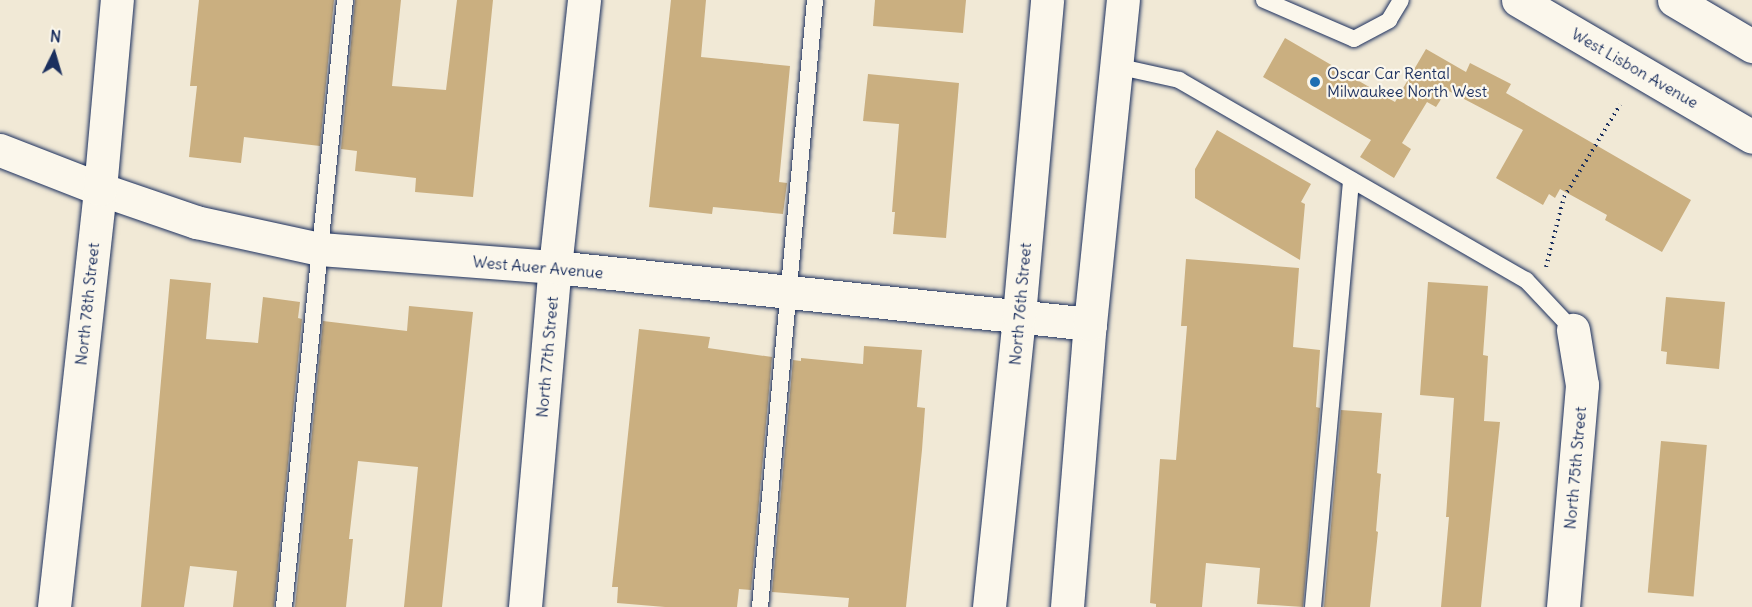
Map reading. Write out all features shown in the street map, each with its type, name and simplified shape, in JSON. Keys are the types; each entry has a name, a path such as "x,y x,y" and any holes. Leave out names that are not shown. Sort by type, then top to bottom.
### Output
{"street":[{"name":"North 78th Street","path":"54,607 100,189 117,0"},
{"name":"North 77th Street","path":"525,607 555,267 584,0"},
{"name":"North 76th Street","path":"989,607 1019,315 1047,0"},
{"path":"1067,607 1090,324 1123,0"},
{"name":"West Lisbon Avenue","path":"1518,0 1752,136"},
{"path":"1674,0 1752,46"},
{"name":"West Auer Avenue","path":"0,150 100,189 196,222 320,249 555,267 1090,324"},
{"name":"North 75th Street","path":"1563,607 1582,386 1573,330"}],"lane":[{"path":"284,607 345,0"},
{"path":"760,607 815,0"},
{"path":"1264,0 1354,39 1389,20 1401,0"},
{"path":"1116,66 1179,80 1526,280 1573,330"},
{"path":"1313,607 1352,180"}],"path":[{"path":"1546,268 1564,197 1620,105"}],"building":[{"path":"199,0 334,0 320,146 244,137 241,163 189,157 197,86 190,86"},
{"path":"355,0 401,0 392,86 446,90 457,0 493,0 473,197 415,192 416,178 355,171 357,151 341,149"},
{"path":"671,0 706,0 701,57 790,66 779,182 787,183 783,214 713,207 712,214 649,207"},
{"path":"875,0 966,0 963,33 873,26"},
{"path":"1285,38 1395,102 1426,49 1466,72 1470,63 1511,84 1506,93 1691,200 1662,252 1605,220 1607,215 1560,189 1555,198 1549,194 1543,205 1496,178 1523,130 1447,90 1436,107 1427,102 1402,143 1411,149 1394,178 1360,157 1371,140 1263,77"},
{"path":"868,74 959,83 946,238 893,234 895,212 892,212 899,124 863,121"},
{"path":"1217,130 1311,184 1301,202 1305,204 1300,260 1195,198 1195,169"},
{"path":"1186,259 1299,268 1293,347 1320,350 1316,407 1320,408 1303,607 1257,604 1260,568 1206,563 1202,607 1156,607 1156,604 1150,603 1160,459 1176,460 1187,326 1181,326"},
{"path":"170,279 211,283 206,339 258,343 263,297 300,302 298,318 302,319 274,607 233,607 237,571 190,566 184,607 141,607"},
{"path":"1428,282 1488,286 1483,355 1488,356 1484,421 1500,422 1481,607 1441,607 1449,517 1446,517 1454,398 1420,395"},
{"path":"1666,297 1725,302 1719,369 1666,364 1667,352 1661,351"},
{"path":"409,306 473,312 442,607 404,607 418,467 358,461 349,539 353,539 346,607 295,607 323,321 407,331"},
{"path":"639,329 710,337 708,348 772,357 751,590 739,589 737,607 665,607 617,603 618,587 612,587"},
{"path":"864,346 922,350 917,407 925,408 906,607 848,607 849,598 772,592 793,360 801,361 801,358 863,364"},
{"path":"1341,410 1382,413 1377,473 1381,474 1376,531 1378,532 1370,607 1324,607"},
{"path":"1661,441 1707,445 1694,596 1648,592"}],"place":[{"name":"Oscar Car Rental Milwaukee North West","path":"1315,82"}]}
